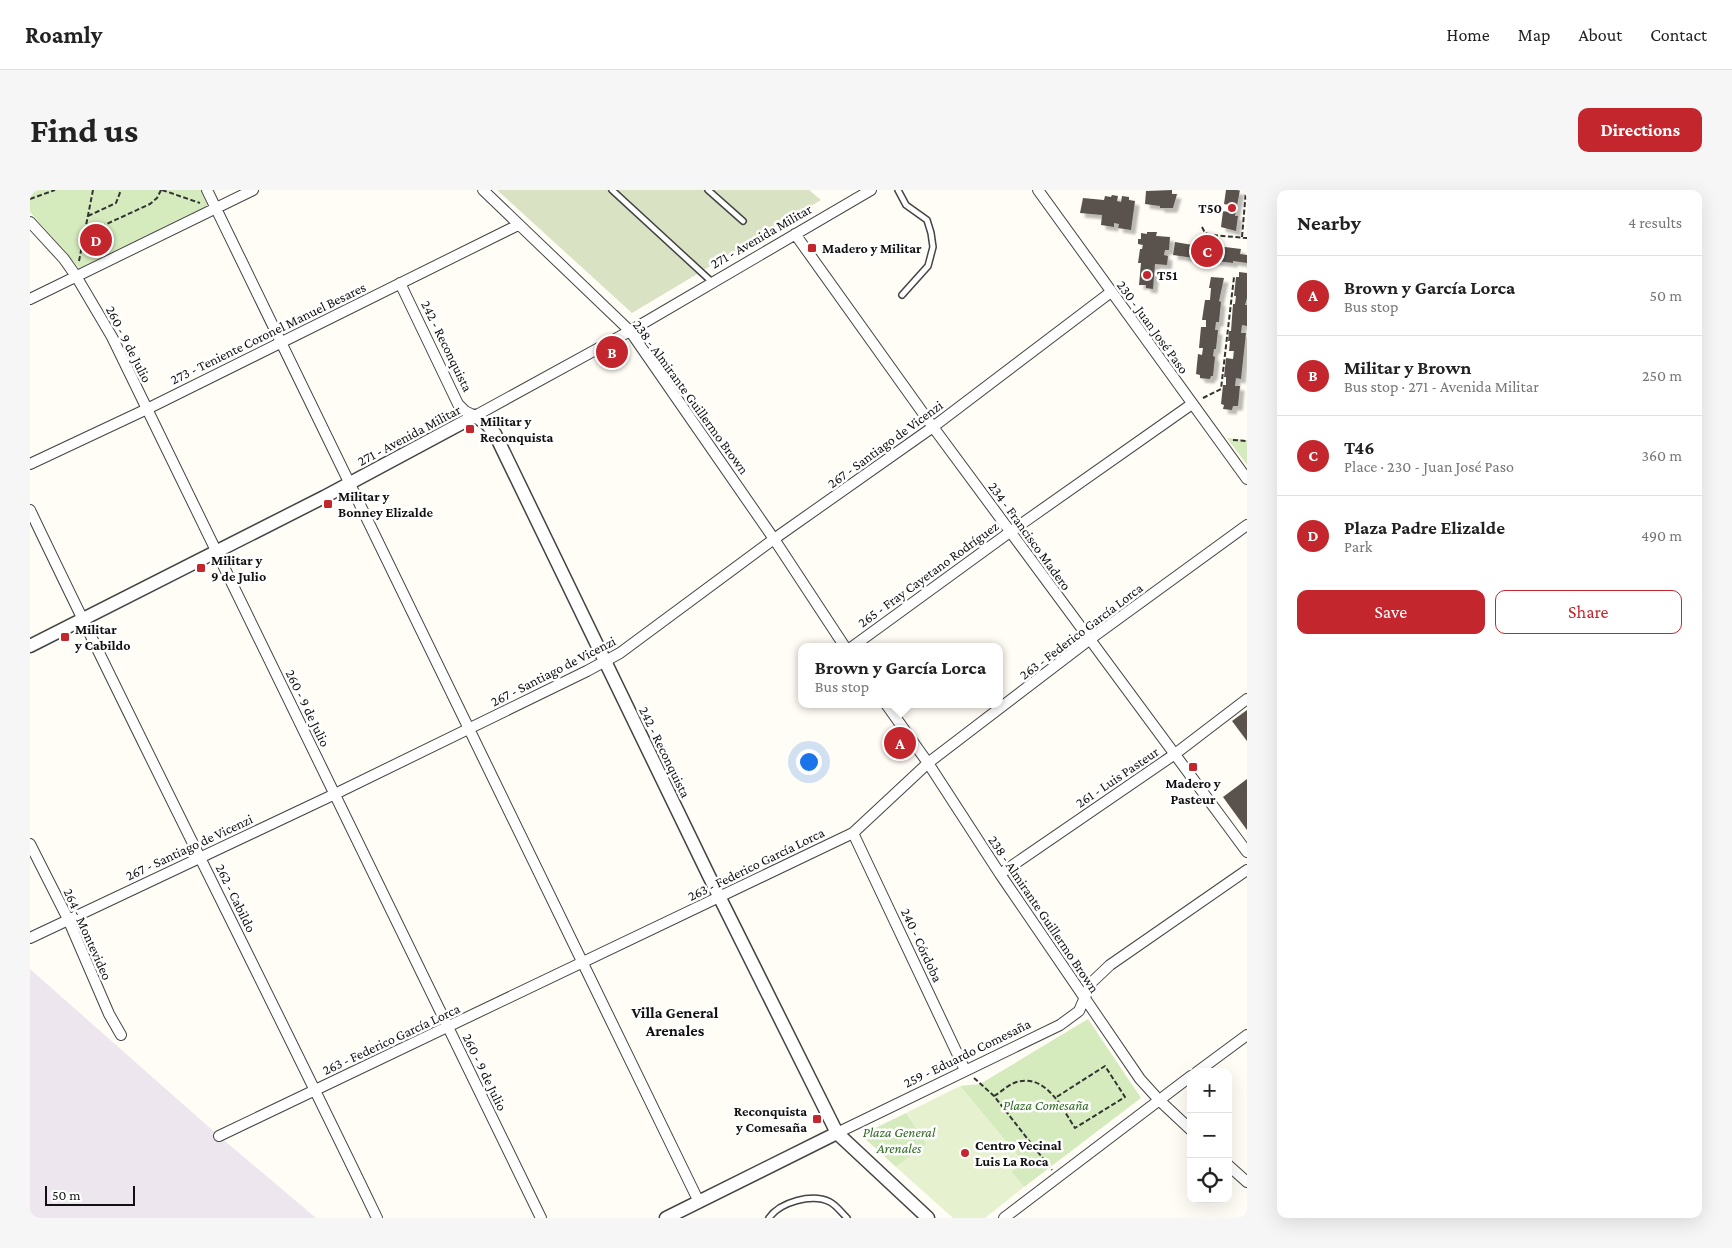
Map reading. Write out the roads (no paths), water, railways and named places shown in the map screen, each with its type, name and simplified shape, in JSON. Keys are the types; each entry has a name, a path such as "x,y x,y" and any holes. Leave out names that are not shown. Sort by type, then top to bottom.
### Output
{"street":[{"path":"207,190 699,1202"},
{"path":"30,299 253,190"},
{"name":"238 - Almirante Guillermo Brown","path":"483,190 630,331 774,539 842,643"},
{"name":"271 - Avenida Militar","path":"30,646 350,484 630,331 871,190"},
{"name":"230 - Juan José Paso","path":"1038,190 1247,479"},
{"name":"260 - 9 de Julio","path":"30,222 64,259 112,337 542,1218"},
{"name":"273 - Teniente Coronel Manuel Besares","path":"30,464 147,409 518,225"},
{"name":"234 - Francisco Madero","path":"795,234 933,427 1247,852"},
{"name":"242 - Reconquista","path":"400,283 458,404 486,424 495,434 604,662 837,1133 928,1218"},
{"name":"267 - Santiago de Vicenzi","path":"30,938 336,794 620,653 774,539 933,427 1111,292"},
{"name":"265 - Fray Cayetano Rodríguez","path":"857,643 1010,532 1192,404"},
{"name":"262 - Cabildo","path":"30,510 82,620 316,1090 377,1218"},
{"name":"263 - Federico García Lorca","path":"1003,706 1089,640 1247,525"},
{"name":"261 - Luis Pasteur","path":"1000,874 1175,754 1247,699"},
{"name":"238 - Almirante Guillermo Brown","path":"889,708 928,763 1000,874 1140,1079 1158,1100 1187,1126"},
{"name":"263 - Federico García Lorca","path":"219,1136 853,833 928,763 1000,708"},
{"name":"240 - Córdoba","path":"853,833 965,1070"},
{"name":"264 - Montevideo","path":"30,844 68,919 109,1014 121,1035"},
{"name":"259 - Eduardo Comesaña","path":"666,1218 1060,1025 1078,1011 1091,984 1110,965 1247,870"},
{"path":"1201,1068 1247,1034"},
{"path":"1004,1218 1187,1079"},
{"path":"1232,1168 1247,1182"}],"lane":[{"path":"612,190 712,282"},
{"path":"708,190 742,221"},
{"path":"898,190 906,205 928,220 933,247 928,266 902,295"},
{"path":"769,1218 773,1213 789,1203 811,1198 830,1202 847,1218"}],"place":[{"name":"T50","path":"1232,208"},
{"name":"Plaza Padre Elizalde","path":"96,240"},
{"name":"Madero y Militar","path":"812,248"},
{"name":"T46","path":"1207,251"},
{"name":"T51","path":"1147,275"},
{"name":"Militar y Brown","path":"612,352"},
{"name":"Militar y Reconquista","path":"470,429"},
{"name":"Militar y Bonney Elizalde","path":"328,504"},
{"name":"Militar y 9 de Julio","path":"201,568"},
{"name":"Militar y Cabildo","path":"65,637"},
{"name":"Brown y García Lorca","path":"900,743"},
{"name":"Madero y Pasteur","path":"1193,767"},
{"name":"Reconquista y Comesaña","path":"817,1119"},
{"name":"Centro Vecinal Luis La Roca","path":"965,1153"}],"district":[{"name":"Villa General Arenales","path":"675,1021"}],"park label":[{"name":"Plaza Comesaña","path":"1046,1105"},
{"name":"Plaza General Arenales","path":"899,1140"}]}
